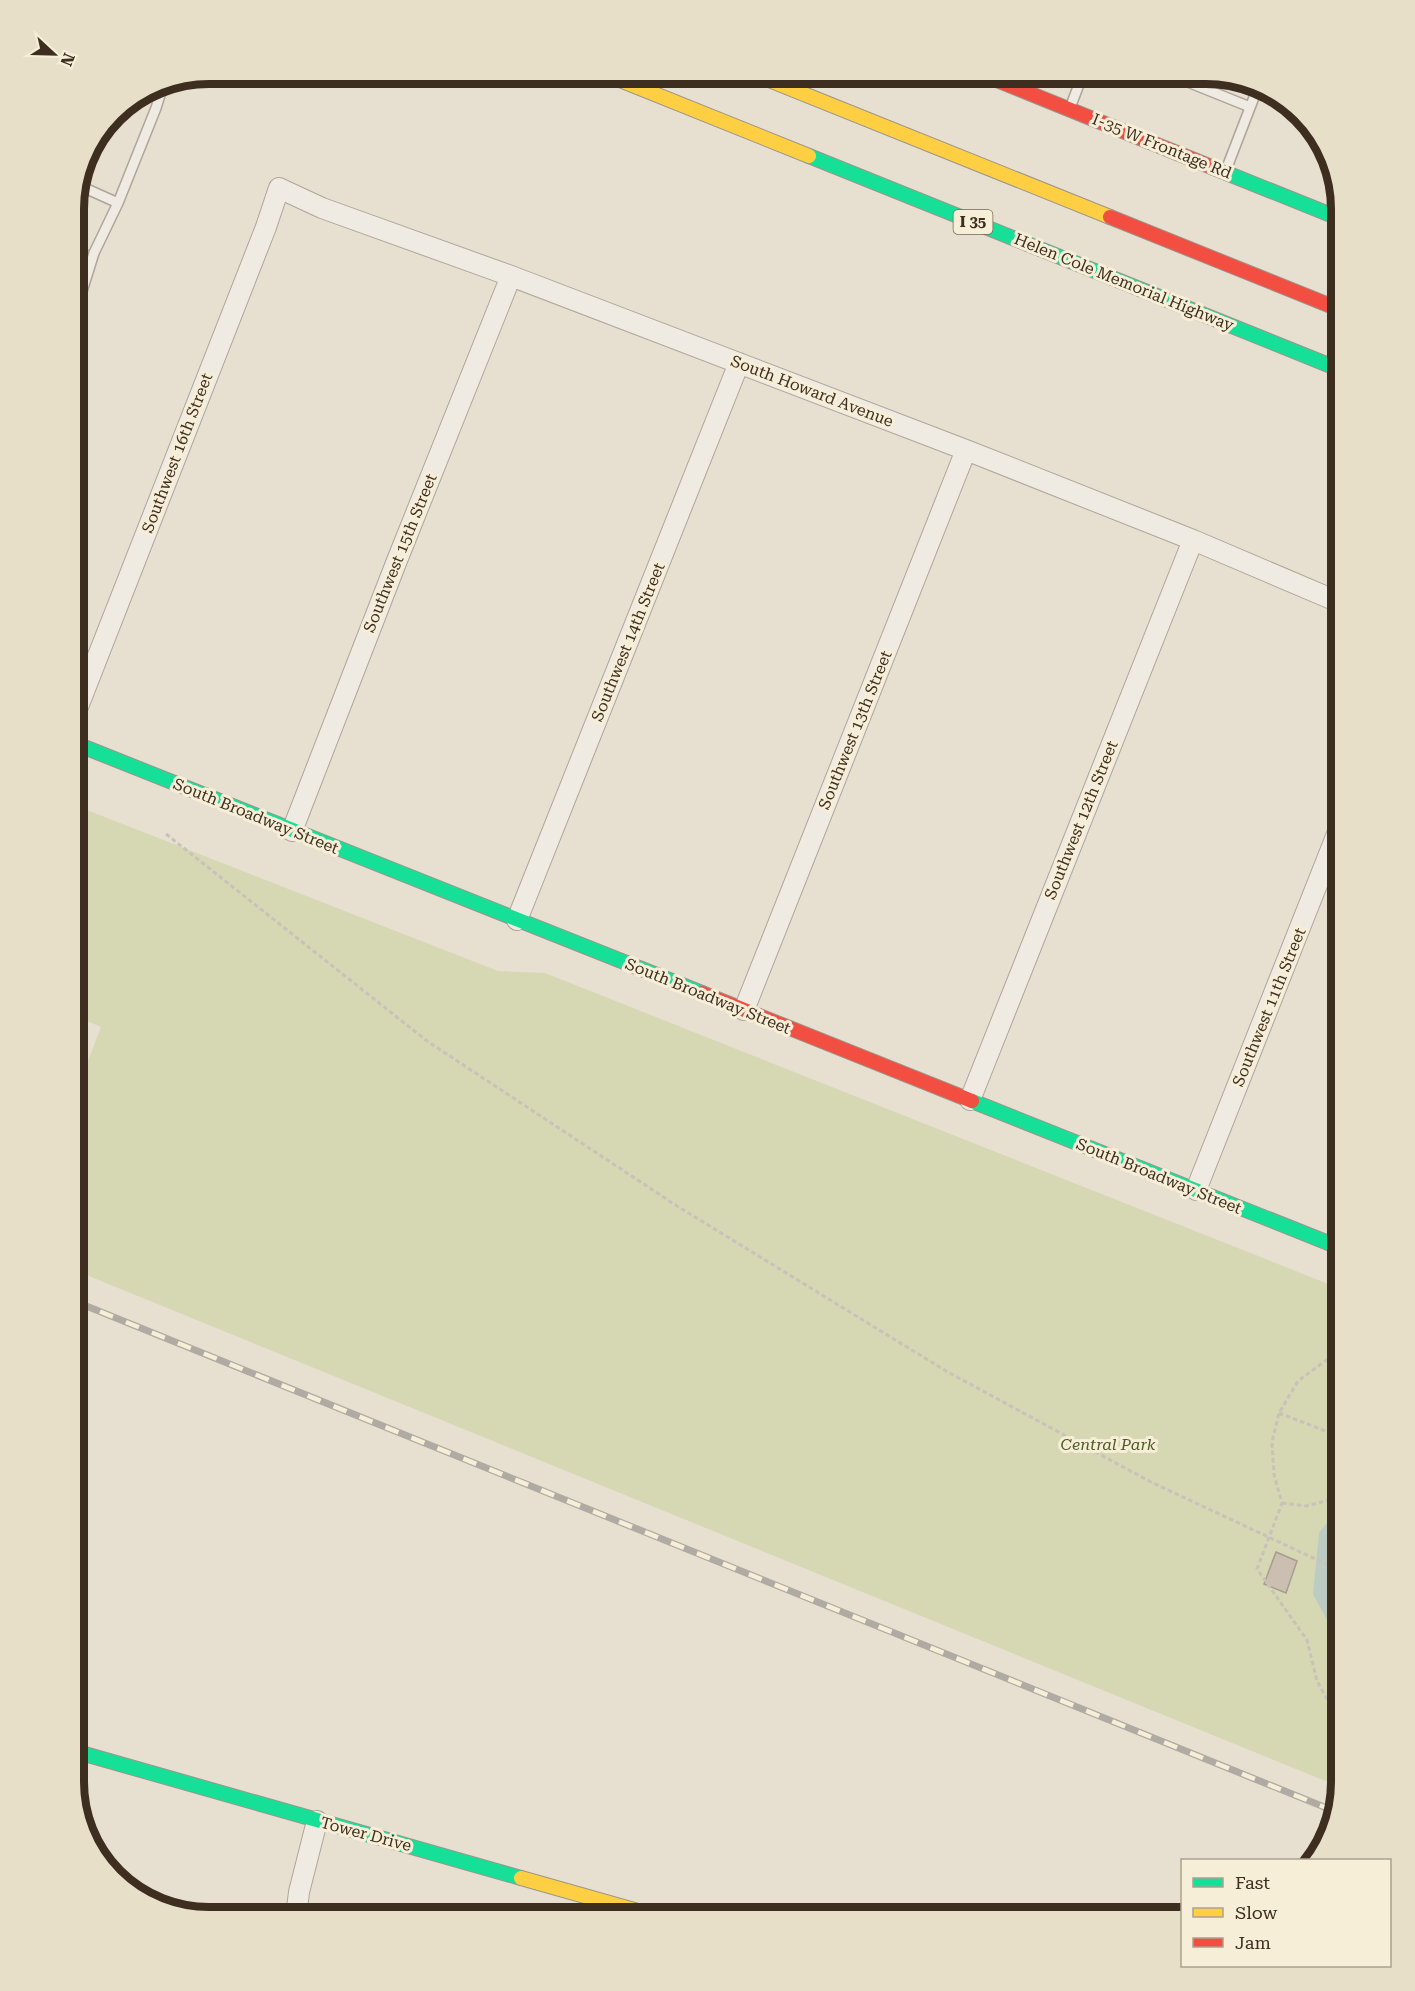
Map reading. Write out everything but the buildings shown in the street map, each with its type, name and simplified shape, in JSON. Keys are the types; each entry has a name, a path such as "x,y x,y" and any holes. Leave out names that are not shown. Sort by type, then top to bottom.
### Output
{"main road":[{"name":"Helen Cole Memorial Highway","path":"630,84 1331,366"},
{"path":"779,84 1331,306"},
{"name":"I-35 W Frontage Rd","path":"1007,84 1331,215"},
{"name":"South Broadway Street","path":"84,747 1331,1244"},
{"name":"Tower Drive","path":"84,1754 623,1907"}],"street":[{"name":"South Howard Avenue","path":"279,188 322,208 511,276 966,450 1193,540 1331,599"},
{"name":"Southwest 16th Street","path":"84,691 266,227 279,188"},
{"name":"Southwest 15th Street","path":"292,831 400,552 511,276"},
{"name":"Southwest 14th Street","path":"517,920 739,363"},
{"name":"Southwest 13th Street","path":"744,1010 966,450"},
{"name":"Southwest 12th Street","path":"970,1100 1193,540"},
{"name":"Southwest 11th Street","path":"1196,1190 1331,849"},
{"path":"297,1907 317,1821"}],"lane":[{"path":"1070,109 1079,84"},
{"path":"1194,84 1250,106"},
{"path":"1226,172 1255,94"},
{"path":"84,285 94,253 118,203 160,95"},
{"path":"86,188 118,203"}],"path":[{"path":"166,834 427,1041 677,1206 946,1371 1151,1482 1331,1566"},
{"path":"1331,1357 1298,1381 1280,1413 1272,1442 1274,1475 1282,1503 1257,1569 1307,1640 1317,1681 1331,1706"},
{"path":"1280,1413 1331,1433"},
{"path":"1282,1503 1306,1506 1331,1500"}],"green space":[{"name":"Central Park","path":"84,809 498,971 545,973 1331,1285 1331,1783 84,1274 84,1071 101,1027 84,1019"}],"shaded area":[{"path":"1331,1518 1331,1627 1313,1594 1319,1533"}],"railway":[{"path":"84,1305 1328,1809"}],"traffic: fast":[{"path":"809,156 1331,366"},
{"path":"1214,168 1331,215"},
{"path":"84,747 702,993"},
{"path":"972,1101 1331,1244"},
{"path":"84,1754 521,1878"}],"traffic: slow":[{"path":"630,84 809,156"},
{"path":"779,84 1110,217"},
{"path":"521,1878 624,1907"}],"traffic: jam":[{"path":"1007,84 1214,168"},
{"path":"1110,217 1331,306"},
{"path":"702,993 972,1101"}]}
